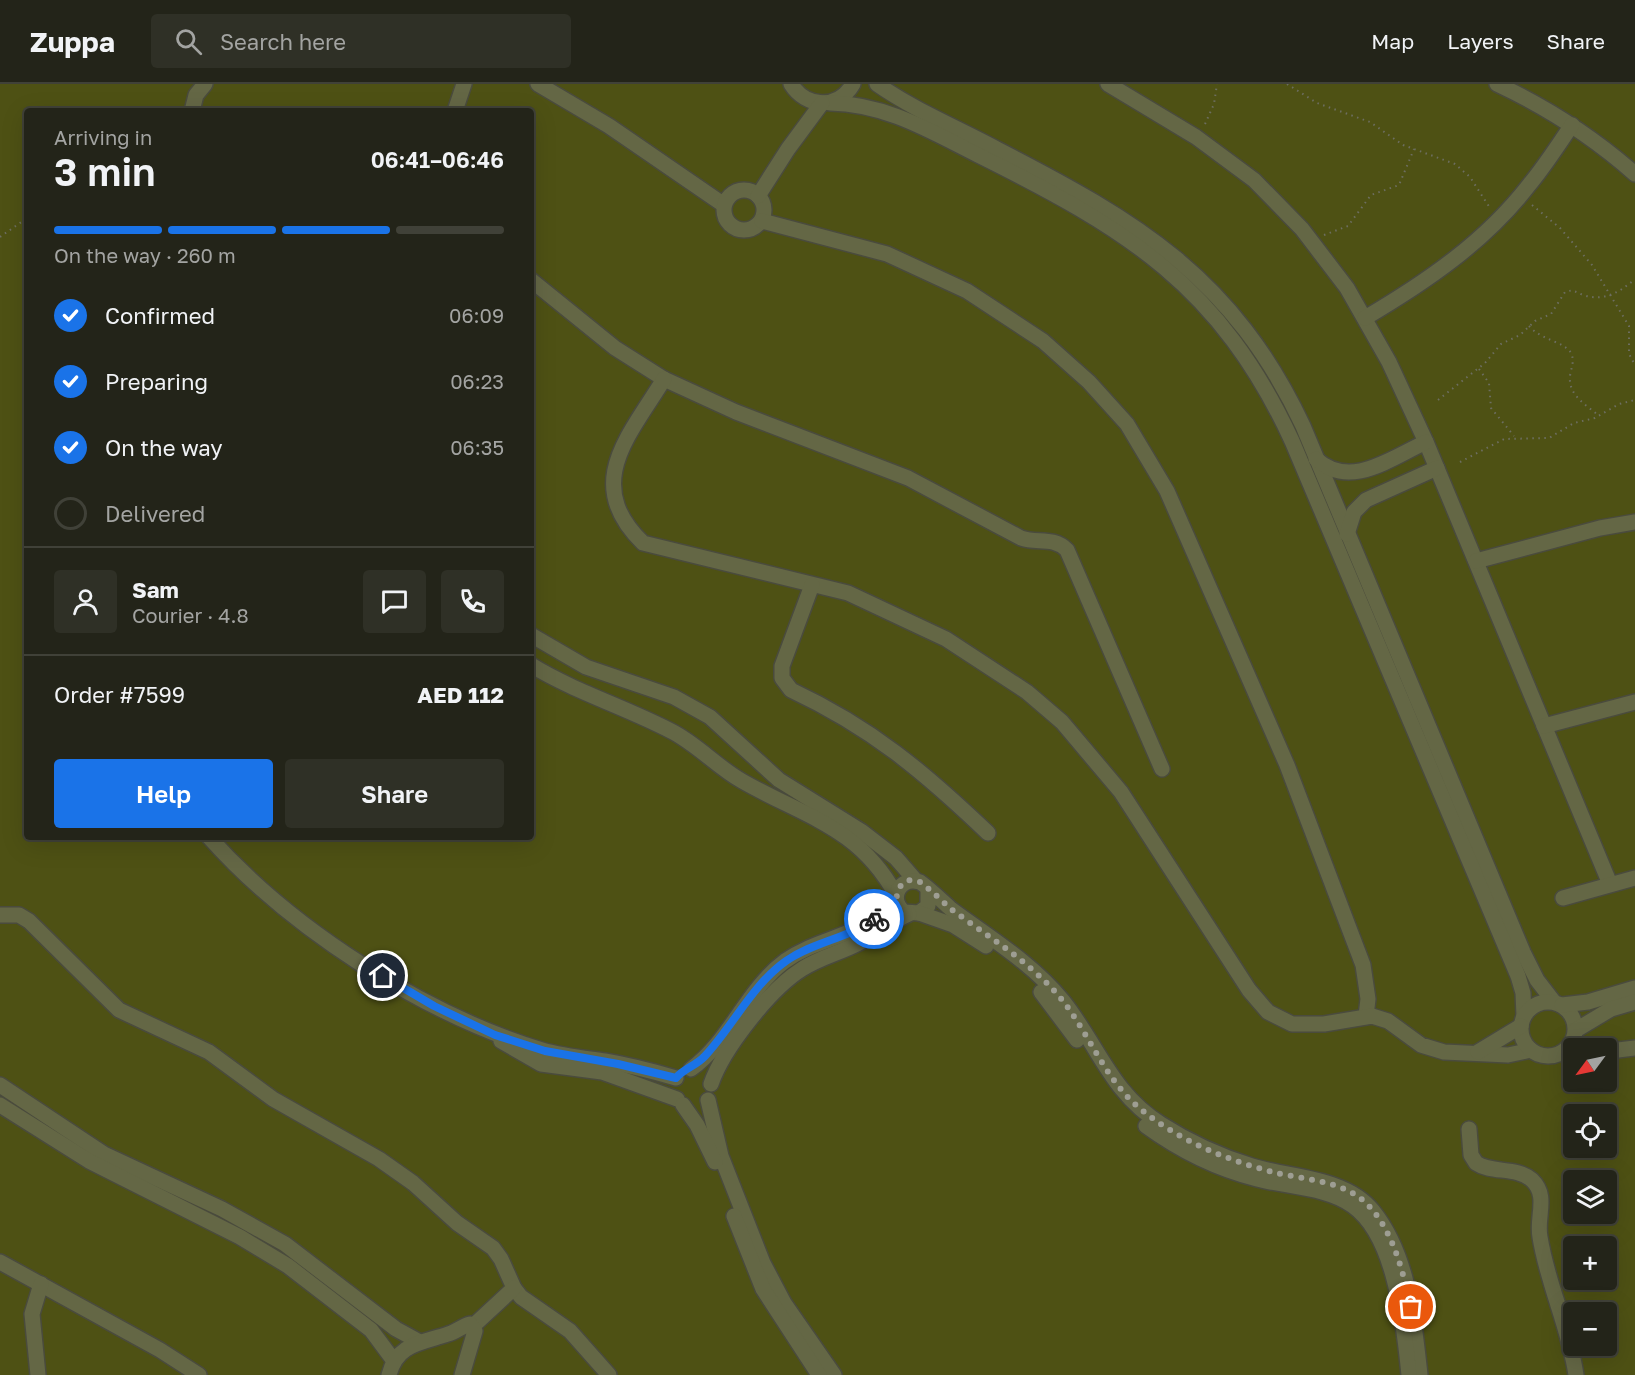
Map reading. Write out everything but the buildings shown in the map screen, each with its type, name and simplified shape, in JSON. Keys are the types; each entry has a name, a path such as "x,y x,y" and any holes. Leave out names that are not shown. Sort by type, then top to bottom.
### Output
{"street":[{"path":"193,108 196,95 205,84"},
{"path":"456,108 464,84"},
{"path":"538,84 609,126 724,205"},
{"path":"791,84 807,100 866,105 902,117 1074,205 1133,242 1171,271 1206,306 1239,346 1268,392 1297,452 1518,976 1523,993 1523,1039 1531,1050 1545,1056 1559,1054 1571,1044 1576,1030 1572,1016 1536,980 1293,405 1256,343 1224,303 1185,264 1141,230 1078,190 878,84"},
{"path":"758,196 788,149 826,103 844,95 853,84"},
{"path":"1108,84 1196,137 1254,180 1279,203 1310,238 1365,318 1426,442 1610,884"},
{"path":"1497,84 1534,101 1572,125 1603,146 1635,174"},
{"path":"1365,318 1426,281 1459,256 1497,221 1519,197 1572,125"},
{"path":"748,190 758,196 764,210 762,221 752,229 739,231 724,218 724,205 727,199 737,191 748,190"},
{"path":"762,221 887,254 967,291 1043,341 1089,382 1127,424 1167,491 1287,765 1363,965 1368,999 1366,1016"},
{"path":"534,282 615,348 664,379 720,406 908,478 1020,538 1033,541 1052,540 1062,546 1066,550 1162,770"},
{"path":"664,379 615,462 612,491 622,519 643,543 848,593 946,639 1001,673 1062,722 1121,792 1249,990 1268,1012 1292,1024 1307,1026 1366,1016 1388,1021 1412,1040 1431,1049 1456,1053 1478,1052 1508,1055 1531,1050"},
{"path":"1316,459 1331,470 1358,473 1426,442"},
{"path":"1347,534 1354,512 1366,500 1437,468"},
{"path":"1476,561 1600,528 1635,522"},
{"path":"812,585 782,666 785,684 792,690 846,718 900,753 988,833"},
{"path":"534,637 586,667 674,697 710,717 779,780 861,831 896,858 922,885 1015,956 1048,985 1075,1018 1116,1084 1153,1119 1189,1140 1228,1158 1270,1171 1338,1187 1365,1202 1379,1220 1400,1264 1411,1307 1420,1375"},
{"path":"534,667 561,682 671,731 742,781 845,835 872,858 896,896 900,908 914,914 942,920 963,931 1034,985 1057,1011 1111,1090 1130,1112 1159,1135 1190,1153 1234,1172 1329,1195 1359,1211 1378,1239 1390,1272 1402,1318 1409,1375"},
{"path":"1544,726 1635,702"},
{"path":"212,840 264,892 334,944 434,1006 495,1035 567,1062 618,1077 680,1102 699,1106 709,1092 724,1057 765,1002 786,981 818,960 857,943 928,906 922,885"},
{"path":"1563,898 1635,878"},
{"path":"834,1375 773,1284 723,1172 673,1089 676,1078 706,1056 758,987 777,968 807,949 860,929 881,914 905,882 922,885"},
{"path":"0,915 13,914 24,918 119,1010 209,1052 273,1099 395,1170 457,1223 493,1248 501,1259 514,1288 530,1304 570,1331 609,1375"},
{"path":"1478,1052 1522,1021 1540,1002 1558,1004 1588,1002 1635,988"},
{"path":"1576,1030 1611,1009 1635,1002"},
{"path":"1617,1050 1635,1048"},
{"path":"567,1062 618,1064 676,1078"},
{"path":"691,1069 706,1074 723,1172 763,1289 819,1375"},
{"path":"0,1085 104,1154 222,1209 285,1244 396,1329 418,1341"},
{"path":"0,1105 89,1161 240,1237 288,1266 364,1324 380,1339 392,1368"},
{"path":"1469,1129 1471,1155 1476,1162 1483,1167 1525,1175 1539,1191 1542,1205 1540,1241 1569,1336 1576,1375"},
{"path":"0,1262 160,1350 199,1375"},
{"path":"38,1375 32,1314 41,1284"},
{"path":"473,1326 514,1288"},
{"path":"392,1368 404,1350 418,1341 449,1334 467,1324 473,1326"},
{"path":"462,1375 475,1331 473,1326"}],"path":[{"path":"1196,137 1211,112 1217,84"},
{"path":"1287,84 1317,103 1370,122 1393,139 1446,160 1463,170 1477,186 1497,221"},
{"path":"1310,238 1342,229 1353,220 1371,195 1399,185 1414,149"},
{"path":"1519,197 1547,217 1577,246 1611,295 1629,326 1628,348 1635,365"},
{"path":"0,237 24,220"},
{"path":"1438,400 1479,369 1502,344 1551,314 1568,290 1593,297 1611,295 1635,279"},
{"path":"1529,326 1546,340 1561,345 1570,352 1573,363 1570,379 1573,391 1599,416"},
{"path":"1479,369 1489,383 1491,408 1514,437"},
{"path":"1460,462 1504,439 1549,438 1574,423 1599,416 1618,404 1635,400"}],"shaded area":[{"path":"0,84 1635,84 1635,1375 0,1375"}],"way so far":[{"path":"874,919 896,898 901,885 910,880 920,882 951,909 1015,956 1048,985 1075,1018 1116,1084 1127,1097 1153,1119 1189,1140 1228,1158 1270,1171 1332,1185 1344,1189 1365,1202 1379,1220 1392,1244 1400,1264 1411,1307"}],"route":[{"path":"383,976 434,1006 495,1035 545,1051 618,1064 676,1078 706,1056 758,987 777,968 797,954 860,929 874,919"}]}
